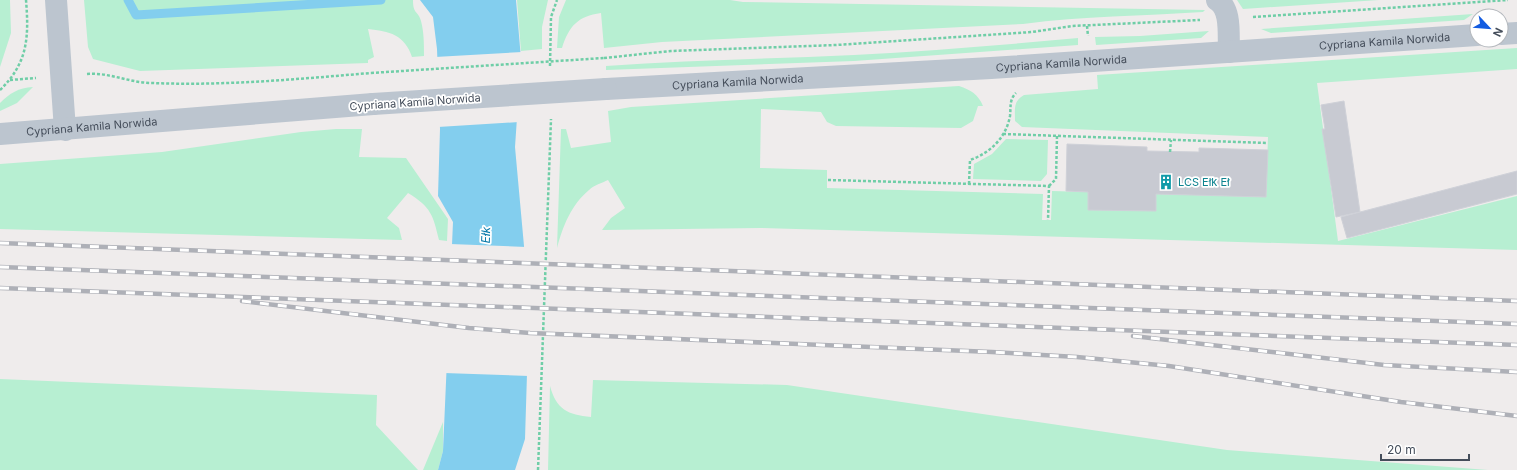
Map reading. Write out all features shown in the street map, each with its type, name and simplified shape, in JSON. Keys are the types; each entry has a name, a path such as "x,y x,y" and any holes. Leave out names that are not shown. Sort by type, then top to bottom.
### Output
{"street":[{"path":"56,0 65,130"},
{"path":"1222,9 1230,52"},
{"name":"Cypriana Kamila Norwida","path":"0,134 65,130 373,104 1089,61 1469,36"}],"path":[{"path":"0,90 17,70 28,37 26,0"},
{"path":"550,50 552,17 557,0"},
{"path":"10,80 101,73 124,80 151,83 247,84 371,73 604,58 671,50 836,45 1032,32 1087,26 1148,24 1222,9 1290,16 1508,0"},
{"path":"1087,26 1089,61"},
{"path":"969,184 970,160 980,157 989,150 1003,134 1009,119 1011,100 1020,90"},
{"path":"538,470 551,121"},
{"path":"1003,134 1267,143"},
{"path":"1048,220 1049,186 1056,179 1057,136"},
{"path":"1170,152 1171,140"},
{"path":"828,180 1049,186"}],"green space":[{"path":"0,0 10,0 11,33 0,67"},
{"path":"84,0 413,0 414,8 422,25 424,56 412,57 401,39 383,31 368,29 374,57 368,60 368,63 140,71 93,59 88,47"},
{"path":"517,0 548,0 542,27 542,49 521,51"},
{"path":"566,0 730,0 743,2 1205,10 1203,12 1090,18 1023,24 662,42 604,48 601,13 593,14 576,23 571,28 562,48 557,48 559,17"},
{"path":"1237,0 1379,0 1243,9"},
{"path":"1469,14 1469,17 1464,20 1271,33 1261,29"},
{"path":"1209,31 1201,38 1096,45 1095,37 1140,36"},
{"path":"1078,38 1078,45 854,61 606,70 606,66 882,53 966,48"},
{"path":"1517,48 1517,69 1317,83 1338,241 1517,196 1517,250 760,228 602,230 611,218 625,208 608,180 591,188 577,202 568,216 557,248 561,129 566,129 571,148 611,142 608,111 631,107 959,86 974,93 979,98 983,106 978,106 973,121 961,128 836,126 827,122 821,112 761,109 760,168 827,170 827,188 1043,194 1042,220 1051,220 1052,191 1088,192 1088,210 1156,211 1156,194 1266,197 1268,137 1022,127 1015,121 1015,109 1016,103 1020,97 1024,95 1098,89 1097,75"},
{"path":"33,87 17,103 0,111 0,103 7,96 19,90"},
{"path":"336,129 362,129 359,157 406,158 448,219 447,241 439,240 430,212 422,203 408,193 387,218 399,228 402,240 0,229 0,164 162,152 301,132"},
{"path":"1006,139 1048,140 1047,174 1041,181 973,179 974,164 992,154"},
{"path":"0,379 377,395 376,425 418,470 0,470"},
{"path":"593,380 787,385 1227,450 1488,470 548,470 550,386 556,400 564,409 576,415 591,417"},
{"path":"443,422 443,451 438,470 423,470"}],"water":[{"name":"Ełk","path":"420,0 516,0 521,59 515,147 524,246 528,341 525,439 515,470 438,470 443,451 453,222 438,196 440,129 437,49 433,17"}],"pier":[{"path":"522,52 519,122 438,127 435,57"},
{"path":"450,244 526,247 530,341 529,376 444,373"}],"building":[{"path":"1344,101 1360,212 1336,217 1322,129 1325,129 1321,105"},
{"name":"LCS Ełk Eł","path":"1067,144 1147,147 1147,151 1199,152 1199,148 1268,150 1266,197 1156,194 1156,211 1088,210 1088,192 1066,191"},
{"path":"1517,171 1517,194 1347,238 1341,217"}],"waterway":[{"path":"128,0 136,15 381,0"}],"railway":[{"path":"0,243 1517,301"},
{"path":"0,267 1517,324"},
{"path":"0,288 1517,345"},
{"path":"242,301 469,328 530,333 992,352 1077,357 1169,366 1401,402 1517,416"},
{"path":"1133,336 1384,365 1517,372"}],"place":[{"name":"LCS Ełk Eł","path":"1166,182"}]}
